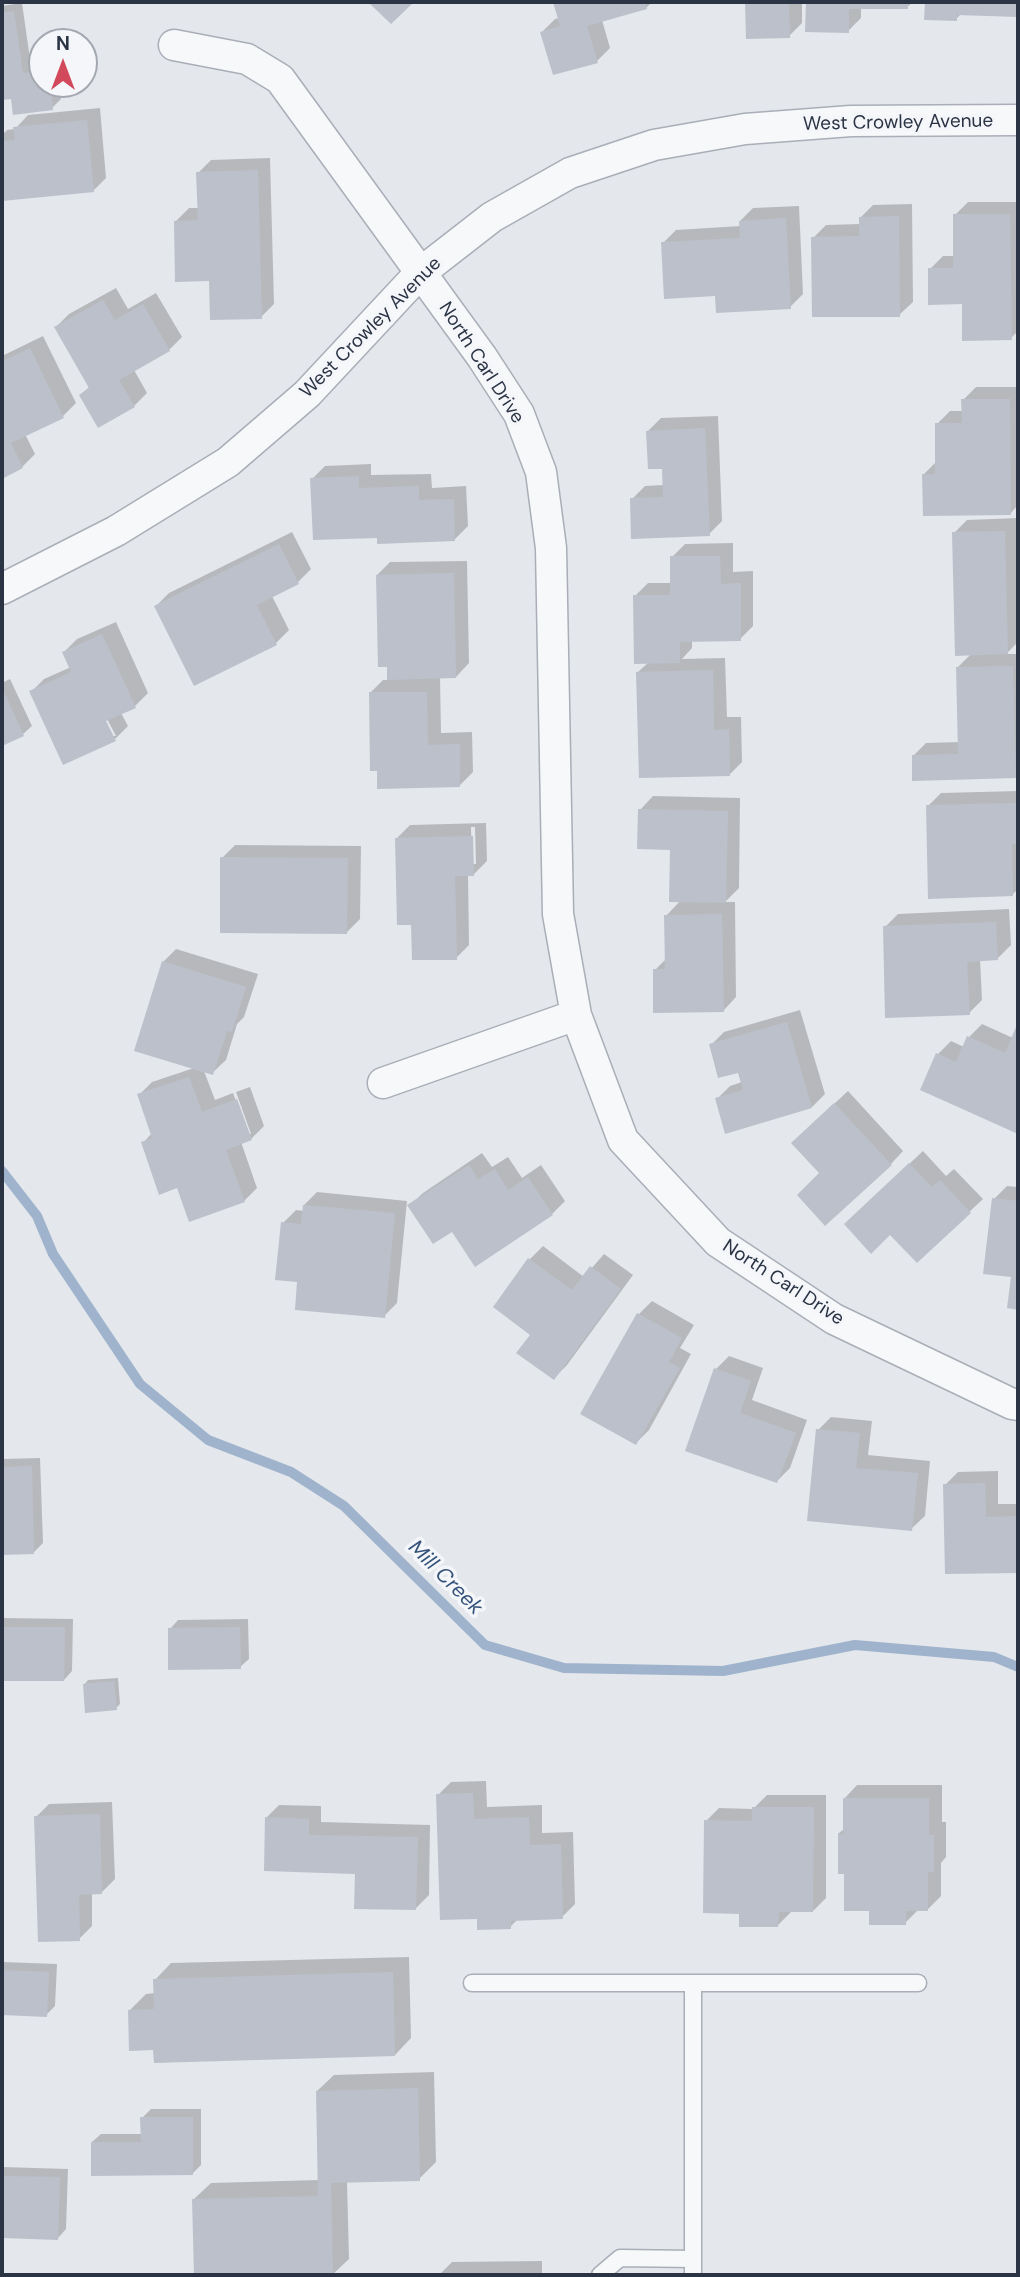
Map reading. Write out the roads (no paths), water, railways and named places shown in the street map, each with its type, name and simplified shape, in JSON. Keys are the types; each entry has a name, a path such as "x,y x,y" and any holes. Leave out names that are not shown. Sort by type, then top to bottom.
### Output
{"street":[{"name":"North Carl Drive","path":"174,45 247,59 280,79 482,357 519,414 541,472 551,548 558,914 576,1015 622,1140 718,1242 834,1319 1018,1405"},
{"name":"West Crowley Avenue","path":"2,589 116,531 228,462 307,394 420,273 492,217 570,173 654,145 744,129 824,123 1018,120"},
{"path":"383,1083 576,1015"}],"lane":[{"path":"472,1983 918,1983"},
{"path":"600,2275 620,2258 693,2267 693,1983"}],"waterway":[{"name":"Mill Creek","path":"2,1171 37,1216 53,1254 140,1384 208,1440 291,1472 344,1506 485,1645 564,1668 723,1671 855,1645 994,1657 1018,1667"}]}
